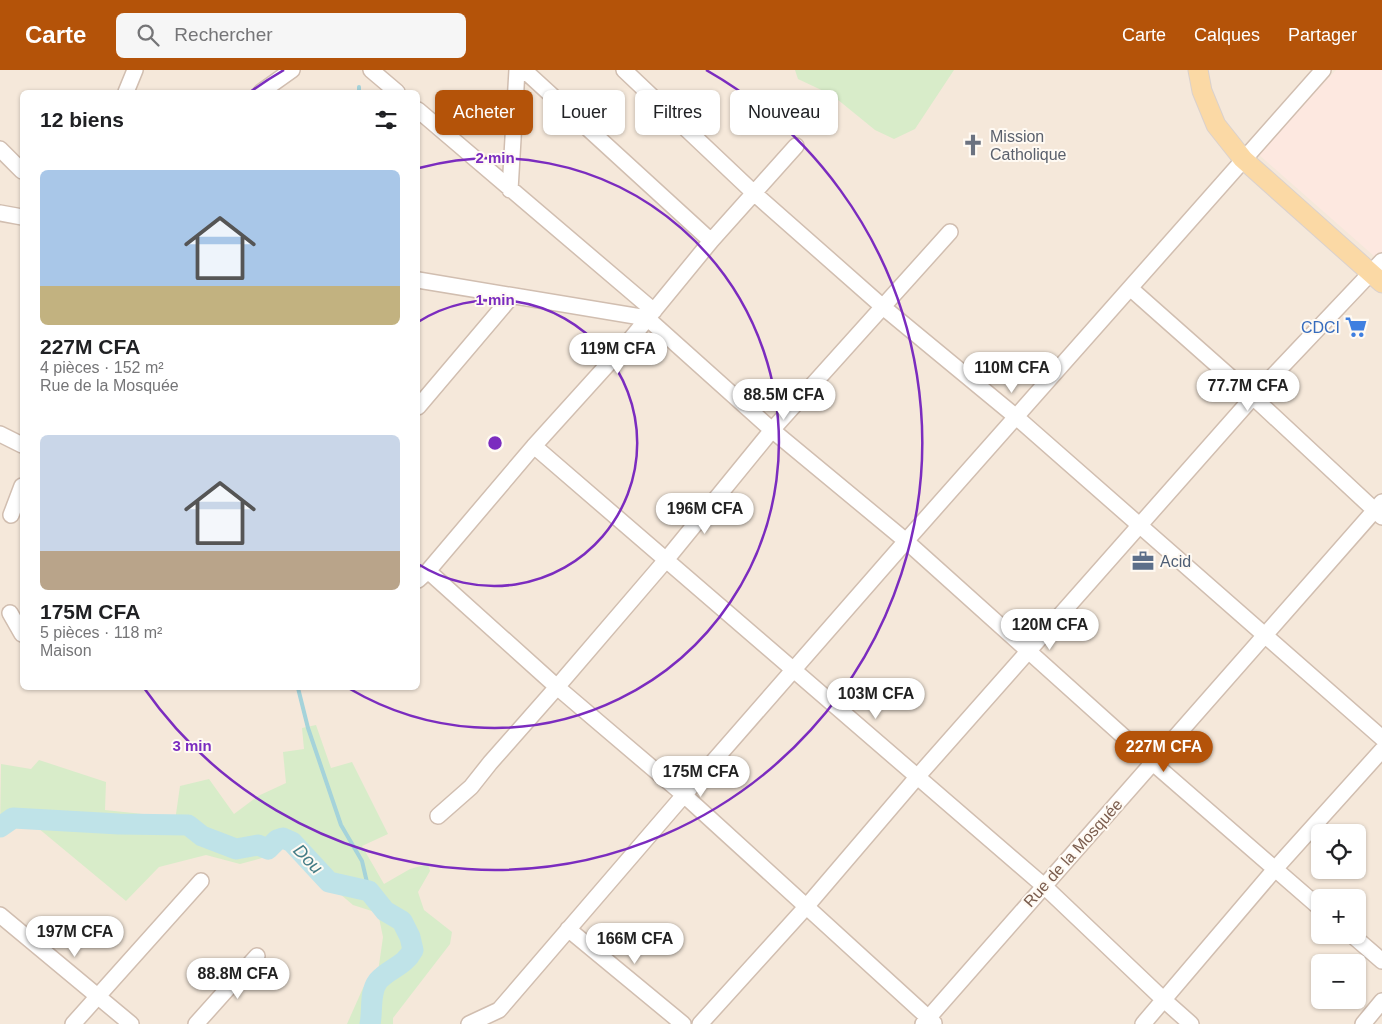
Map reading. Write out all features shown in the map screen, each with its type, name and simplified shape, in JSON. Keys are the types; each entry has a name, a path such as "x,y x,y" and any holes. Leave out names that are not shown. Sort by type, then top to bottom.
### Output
{"main road":[{"path":"1198,70 1202,92 1216,124 1243,159 1378,272"}],"street":[{"path":"127,90 135,70"},
{"path":"264,90 292,70"},
{"path":"370,70 395,90"},
{"path":"510,190 517,70"},
{"path":"524,70 711,241"},
{"path":"624,70 755,194 883,307 1015,416 1382,738"},
{"path":"468,1024 499,1010 1015,416 1323,70"},
{"path":"420,112 650,314 772,430 906,541 1153,763 1311,900"},
{"path":"796,146 711,241 423,576 684,795 929,1022"},
{"path":"0,149 20,169"},
{"path":"0,214 20,217"},
{"path":"438,816 471,787 490,762 666,560 772,430 950,232"},
{"path":"700,1024 806,907 918,776 1141,526 1253,397 1378,272"},
{"path":"420,280 512,296 650,314"},
{"path":"1130,288 1379,510"},
{"path":"420,405 512,296"},
{"path":"0,434 20,444"},
{"path":"534,446 1044,886 1191,1024"},
{"path":"11,515 20,491"},
{"name":"Rue de la Mosquée","path":"929,1022 1044,886 1379,510"},
{"path":"11,613 20,630"},
{"path":"1143,1024 1275,869 1382,750"},
{"path":"73,1024 201,881"},
{"path":"0,915 131,1024"},
{"path":"568,929 683,1024"},
{"path":"1362,944 1382,961"},
{"path":"196,1024 258,956"},
{"path":"1363,1024 1382,1002"}],"shaded area":[{"path":"0,70 1382,70 1382,1024 0,1024"},
{"path":"1336,70 1382,70 1382,263 1258,154"}],"green space":[{"path":"795,70 954,70 915,129 894,139 875,130 838,100 838,90 821,90 798,79"},
{"path":"316,725 331,768 352,762 388,834 362,846 384,884 410,869 428,864 430,871 418,892 424,910 452,932 450,944 393,1018 393,1024 347,1024 363,988 378,972 383,937 378,913 353,905 280,843 262,858 240,864 206,855 159,867 126,901 38,828 18,825 0,834 1,764 31,769 39,760 106,782 105,810 152,815 153,821 175,821 180,786 209,779 234,814 258,796 286,783 283,752 304,749 302,728"}],"waterway":[{"path":"298,690 308,728 341,825 362,861 369,891"},
{"name":"Dou","path":"0,827 13,818 119,824 188,825 202,836 236,849 258,845 268,849 277,840 283,838 292,842 329,882 369,891 385,911 402,921 410,937 413,950 409,956 382,977 375,986 372,996 370,1024"}],"place":[{"name":"Mission Catholique","path":"973,145"},
{"name":"CDCI","path":"1356,327"},
{"name":"Acid","path":"1143,561"}]}
